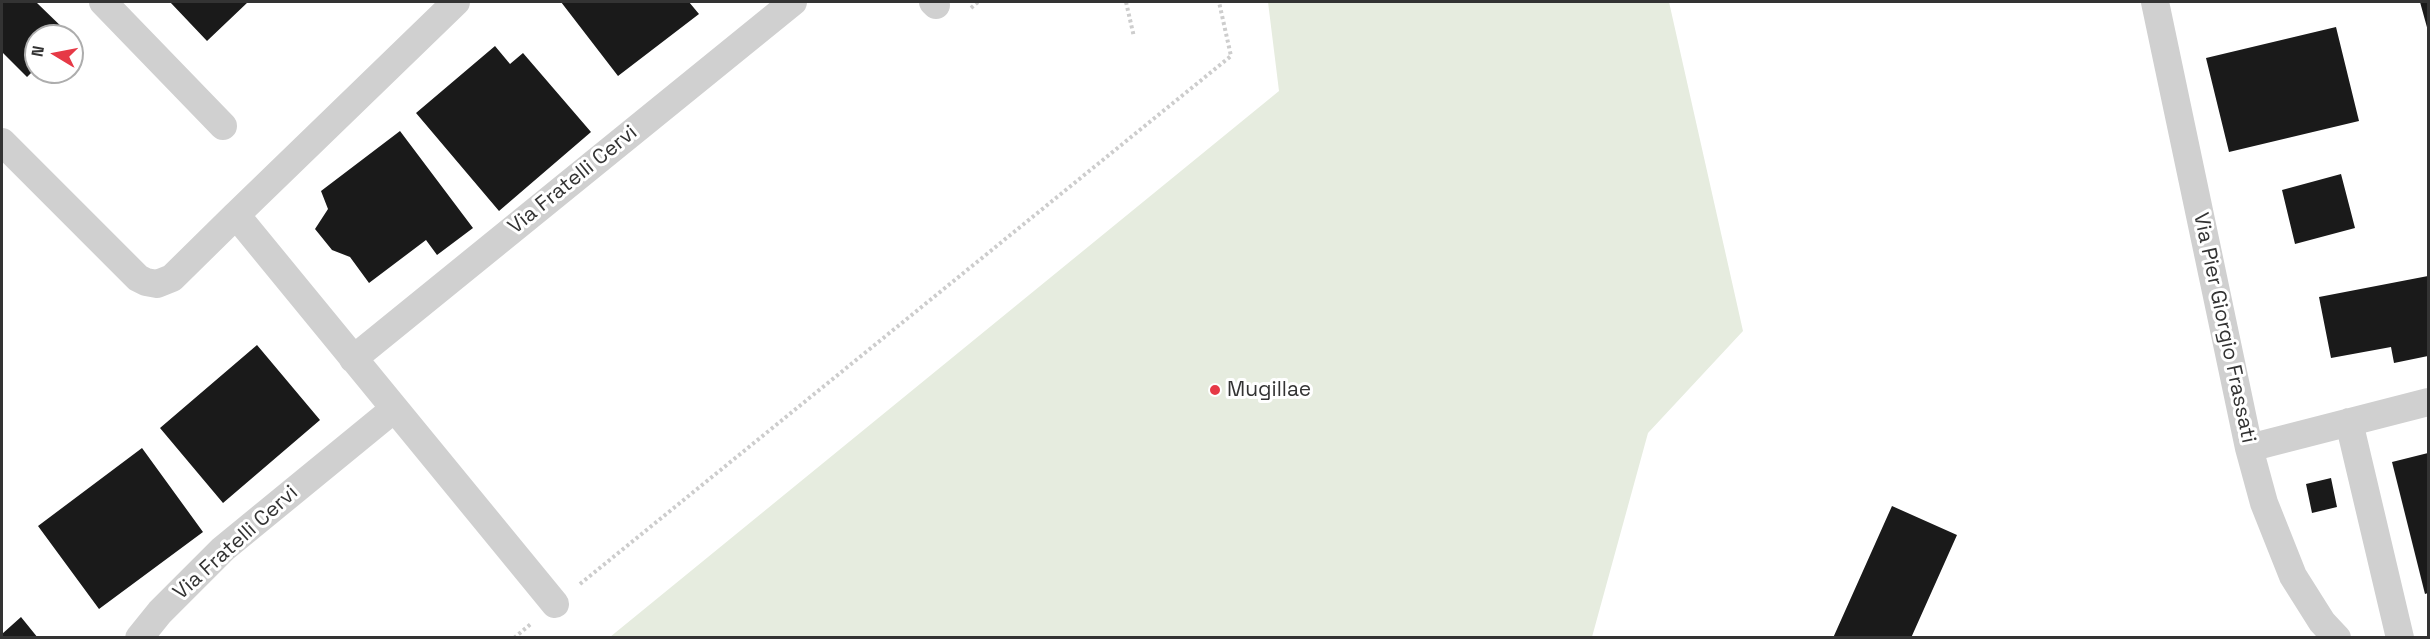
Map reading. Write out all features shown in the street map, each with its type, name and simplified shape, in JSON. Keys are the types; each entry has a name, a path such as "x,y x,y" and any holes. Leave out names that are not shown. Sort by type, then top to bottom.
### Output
{"street":[{"path":"103,2 223,126"},
{"path":"2,142 138,278 157,284 172,278 456,2"},
{"name":"Via Fratelli Cervi","path":"353,359 793,2"},
{"name":"Via Pier Giorgio Frassati","path":"2155,2 2249,448 2264,503 2293,576 2322,622 2337,638"},
{"path":"236,214 555,604"},
{"path":"2249,448 2428,402"},
{"name":"Via Fratelli Cervi","path":"139,638 160,612 223,549 394,409"},
{"path":"2349,422 2400,638"}],"path":[{"path":"971,8 978,2"},
{"path":"1126,2 1134,37"},
{"path":"514,638 1231,56 1219,2"}],"shaded area":[{"path":"1268,2 1669,2 1743,331 1648,433 1592,637 610,637 1279,91"}],"building":[{"path":"2,2 36,2 59,24 24,24 24,74 2,52"},
{"path":"170,2 248,2 207,41"},
{"path":"561,2 689,2 699,14 618,76"},
{"path":"2420,2 2428,2 2428,31"},
{"path":"2336,27 2359,121 2229,152 2206,58"},
{"path":"495,46 510,64 523,53 591,132 499,211 416,113"},
{"path":"400,131 473,228 437,255 426,240 369,283 350,257 332,250 315,229 328,209 321,191"},
{"path":"2341,174 2355,228 2295,244 2282,190"},
{"path":"2428,276 2428,356 2394,363 2391,347 2331,358 2319,297"},
{"path":"257,345 320,420 223,503 160,428"},
{"path":"142,448 203,532 99,609 38,526"},
{"path":"2428,453 2428,593 2425,594 2392,462"},
{"path":"2331,478 2337,507 2312,513 2306,484"},
{"path":"1892,506 1957,535 1911,638 1833,638"},
{"path":"21,617 38,638 2,638 2,634"}],"place":[{"name":"Mugillae","path":"1215,390"}]}
